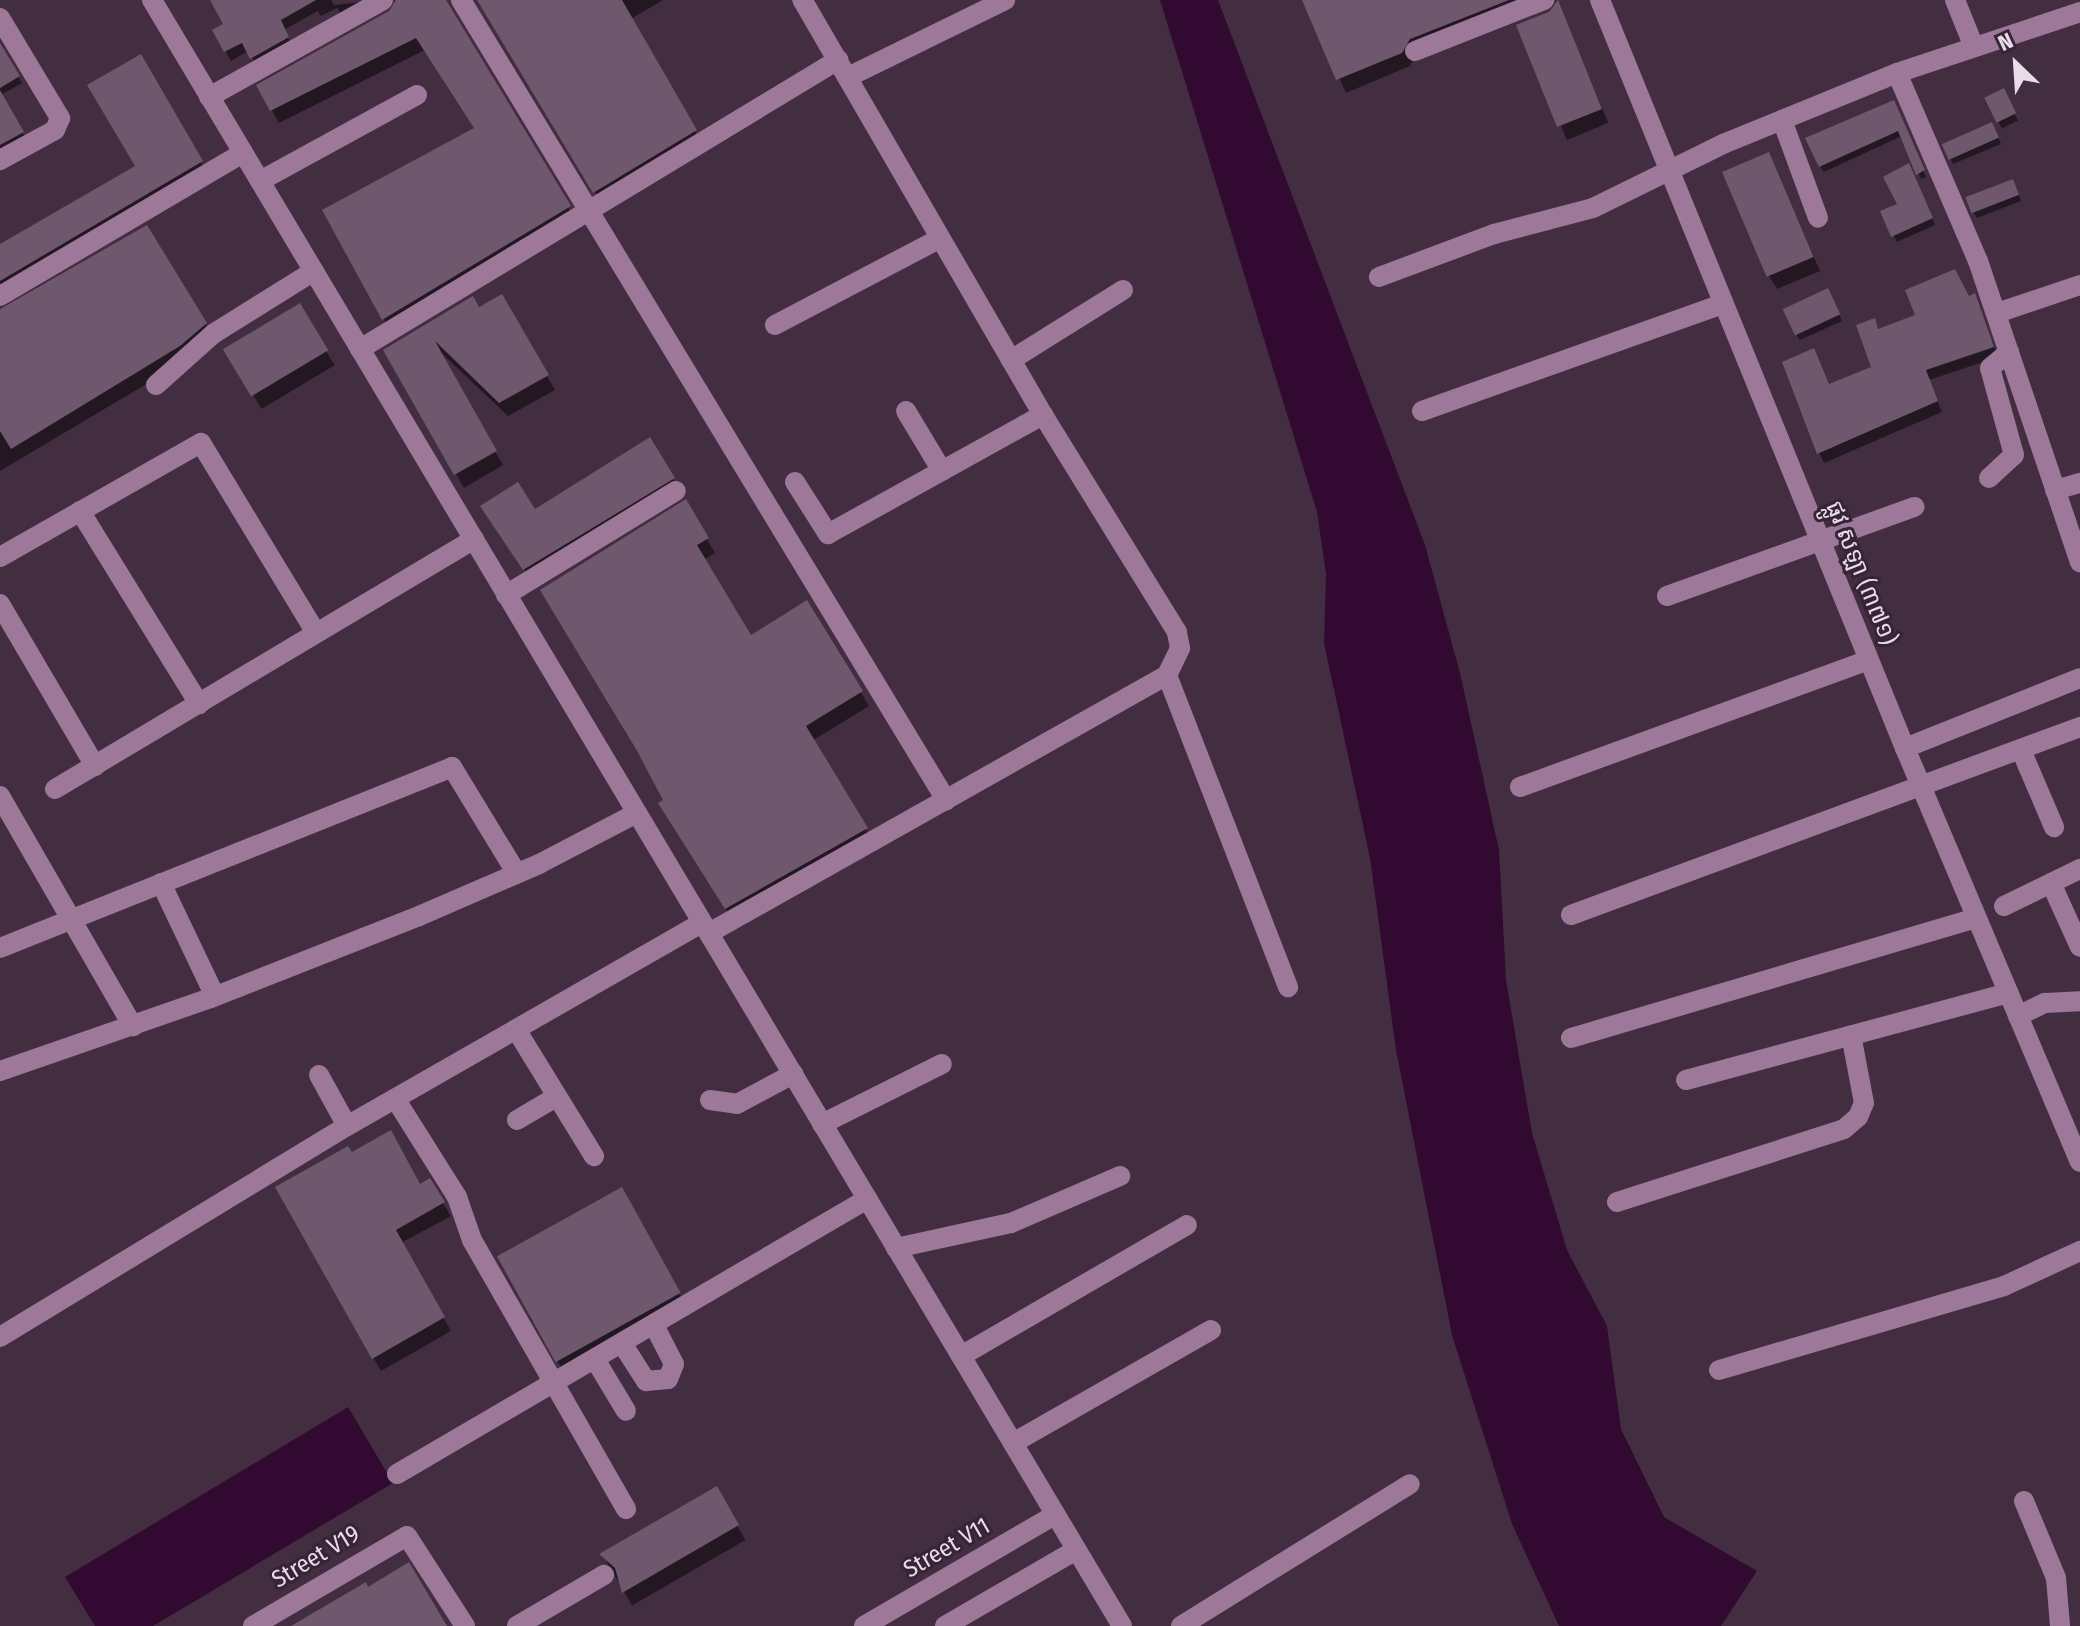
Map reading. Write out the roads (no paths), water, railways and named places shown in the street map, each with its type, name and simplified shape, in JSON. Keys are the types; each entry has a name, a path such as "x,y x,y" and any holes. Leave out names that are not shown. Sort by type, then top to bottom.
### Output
{"street":[{"path":"152,0 1122,1626"},
{"path":"209,97 383,0"},
{"path":"461,0 590,206 946,800"},
{"path":"0,1337 347,1126 946,800 1167,675 1180,648 1177,632 1043,415 802,0"},
{"path":"360,349 590,206 843,69 1005,0"},
{"path":"1415,51 1544,0"},
{"name":"ផ្លូវ សឡា (៣៧១)","path":"1600,0 1668,174 1976,918 2018,1016 2071,1113 2080,1162"},
{"path":"1955,0 1974,47"},
{"path":"1379,277 1494,234 1593,208 1782,120 1897,73 2080,12"},
{"path":"0,18 60,118 55,130 0,160"},
{"path":"1897,73 1997,313 2080,562"},
{"path":"260,181 417,95"},
{"path":"1782,120 1818,218"},
{"path":"0,296 243,153"},
{"path":"775,325 939,239"},
{"path":"156,385 213,334 314,271"},
{"path":"1997,313 2080,285"},
{"path":"1011,360 1123,290"},
{"path":"1422,411 1722,304"},
{"path":"1989,478 2014,455 1990,368 2009,352"},
{"path":"906,411 942,471"},
{"path":"795,482 825,534 1043,415"},
{"path":"0,557 196,444 206,445 316,633"},
{"path":"2055,490 2080,483"},
{"path":"506,595 676,491"},
{"path":"1667,596 1821,544 1914,507"},
{"path":"80,511 199,704"},
{"path":"55,789 474,539"},
{"path":"0,604 95,766"},
{"path":"1520,787 1868,660"},
{"path":"1167,675 1288,987"},
{"path":"1905,748 2079,680"},
{"path":"1571,915 1922,789 2080,727"},
{"path":"2021,750 2054,827"},
{"path":"0,948 452,767 517,874"},
{"path":"0,796 133,1026"},
{"path":"0,1071 215,996 517,874 637,813"},
{"path":"2004,906 2080,869"},
{"path":"161,883 215,996"},
{"path":"2051,883 2080,947"},
{"path":"1571,1038 1976,918"},
{"path":"1686,1080 2008,993"},
{"path":"2018,1016 2045,1003 2080,1001"},
{"path":"517,1031 594,1156"},
{"path":"1617,1202 1844,1129 1858,1117 1864,1103 1851,1035"},
{"path":"822,1124 942,1064"},
{"path":"710,1100 737,1104 793,1074"},
{"path":"319,1075 347,1126"},
{"path":"517,1120 556,1097"},
{"path":"396,1100 457,1197 472,1240 626,1509"},
{"path":"896,1248 1011,1223 1120,1176"},
{"path":"397,1474 655,1327 867,1199"},
{"path":"961,1356 1187,1225"},
{"path":"1719,1370 2004,1286 2080,1251"},
{"path":"623,1345 639,1371 652,1384 675,1372 655,1327"},
{"path":"1013,1443 1211,1330"},
{"path":"596,1361 622,1404 639,1371"},
{"path":"1181,1626 1410,1484"},
{"path":"2024,1501 2056,1578 2060,1626"},
{"name":"Street V11","path":"864,1626 1055,1515"},
{"name":"Street V19","path":"264,1623 407,1536 465,1626"},
{"path":"945,1626 1076,1550"},
{"path":"517,1626 604,1575"}]}
